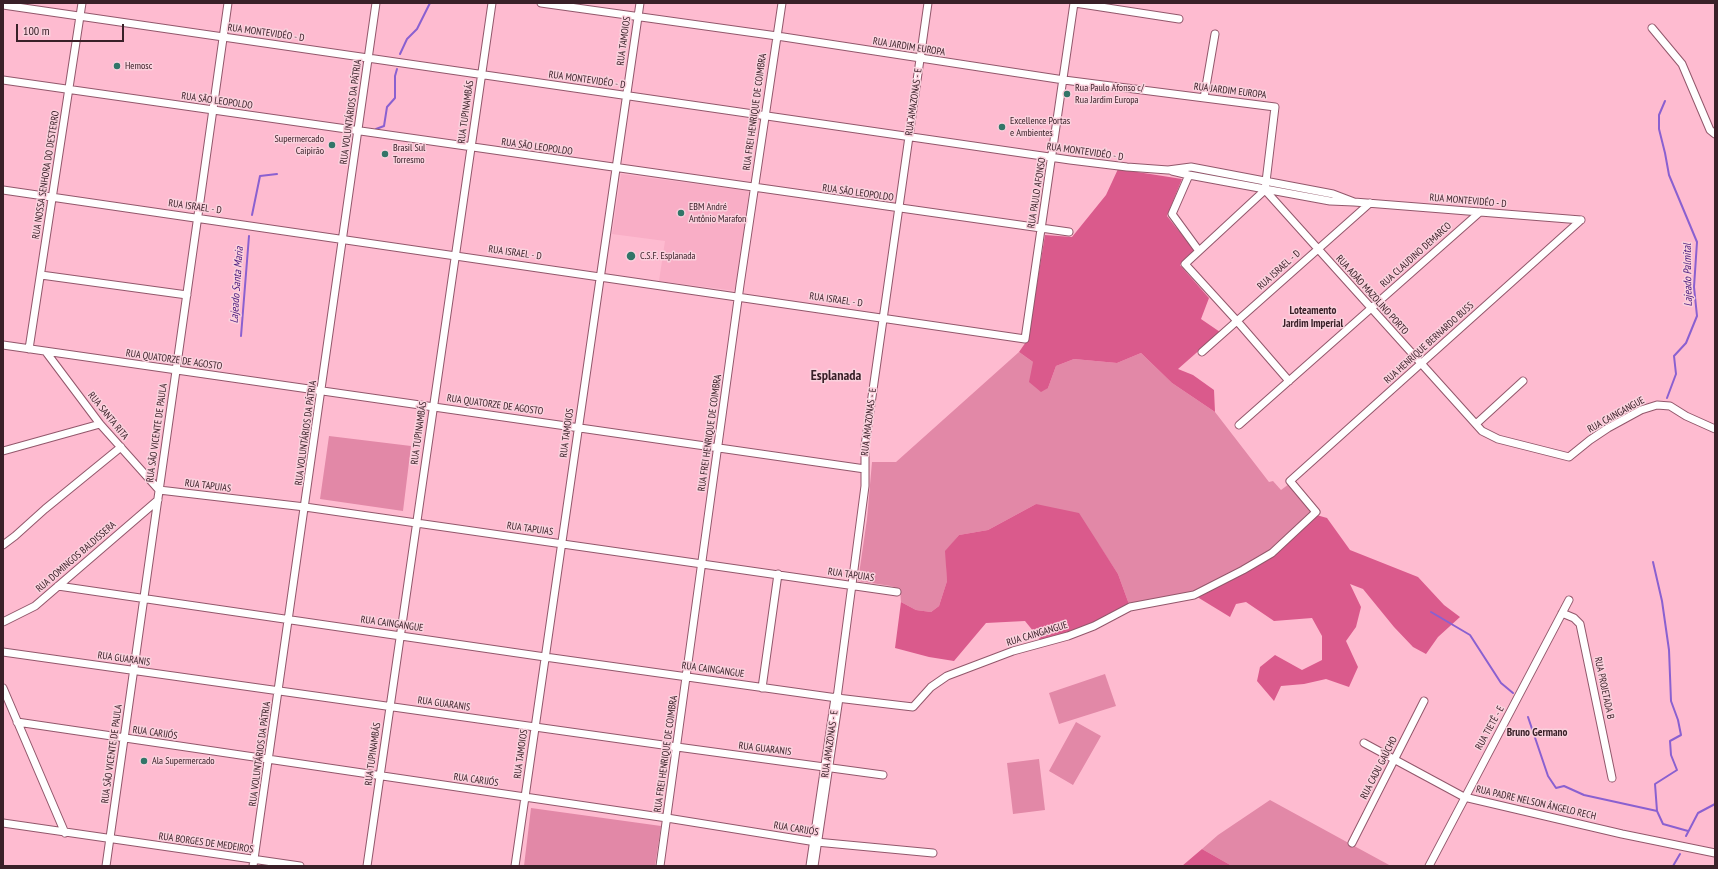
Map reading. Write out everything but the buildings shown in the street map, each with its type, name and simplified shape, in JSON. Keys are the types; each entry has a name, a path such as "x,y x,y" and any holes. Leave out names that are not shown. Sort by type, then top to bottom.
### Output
{"street":[{"name":"RUA NOSSA SENHORA DO DESTERRO","path":"29,349 82,3"},
{"name":"RUA SÃO VICENTE DE PAULA","path":"106,866 228,3"},
{"name":"RUA VOLUNTÁRIOS DA PÁTRIA","path":"254,863 344,238 376,3"},
{"name":"RUA TUPINAMBÁS","path":"366,866 492,3"},
{"name":"RUA JARDIM EUROPA","path":"541,3 777,36 1064,80 1275,107 1266,182"},
{"name":"RUA TAMOIOS","path":"515,866 640,3"},
{"name":"RUA FREI HENRIQUE DE COIMBRA","path":"660,866 754,188 782,3"},
{"name":"RUA AMAZONAS - E","path":"812,866 852,585 864,486 865,446 928,3"},
{"path":"1074,3 1179,18"},
{"name":"RUA PAULO AFONSO","path":"1025,339 1064,80 1074,3"},
{"name":"RUA MONTEVIDÉO - D","path":"3,5 909,137 1127,167 1168,170 1265,190 1330,201 1581,220"},
{"path":"1652,28 1682,64 1710,130 1715,134"},
{"path":"1204,98 1215,34"},
{"name":"RUA SÃO LEOPOLDO","path":"3,80 358,132 1069,232"},
{"name":"RUA MONTEVIDÉO - D","path":"1168,170 1191,167 1333,194 1354,202"},
{"path":"1189,175 1172,214 1199,251"},
{"path":"1266,182 1265,190 1185,264 1289,381"},
{"path":"1304,197 1305,188"},
{"name":"RUA ISRAEL - D","path":"3,190 344,238 1025,339"},
{"name":"RUA ADÃO MAZOLINO PORTO","path":"1265,190 1420,365 1482,431"},
{"name":"RUA ISRAEL - D","path":"1202,352 1370,203"},
{"name":"RUA CLAUDINO DEMARCO","path":"1239,425 1480,212"},
{"name":"RUA HENRIQUE BERNARDO BUSS","path":"1316,512 1290,482 1581,220"},
{"path":"41,274 187,295"},
{"name":"RUA QUATORZE DE AGOSTO","path":"3,345 865,469"},
{"name":"RUA SANTA RITA","path":"46,352 100,424 159,490"},
{"path":"1476,424 1523,381"},
{"name":"RUA CAINGANGUE","path":"1482,431 1498,439 1569,457 1608,428 1641,410 1657,404 1670,406 1686,416 1715,429"},
{"path":"3,451 100,424"},
{"path":"3,545 44,509 121,447"},
{"name":"RUA TAPUIAS","path":"159,490 305,507 897,592"},
{"name":"RUA DOMINGOS BALDISSERA","path":"3,622 35,606 158,500"},
{"name":"RUA CAINGANGUE","path":"58,586 762,688 913,707 931,687 947,676 1013,651 1068,636 1094,626 1130,606 1194,595 1243,570 1272,553 1316,512"},
{"path":"762,688 778,574"},
{"name":"RUA TIETÊ - E","path":"1429,866 1569,600"},
{"name":"RUA PROJETADA B","path":"1562,613 1574,618 1580,624 1612,778"},
{"name":"RUA GUARANIS","path":"3,652 883,775"},
{"path":"3,688 65,833"},
{"name":"RUA CADU GAÚCHO","path":"1352,844 1424,701"},
{"name":"RUA CARIJÓS","path":"17,722 667,818 816,842 933,853"},
{"name":"RUA PADRE NELSON ÂNGELO RECH","path":"1364,743 1464,797 1622,834 1715,853"},
{"name":"RUA BORGES DE MEDEIROS","path":"3,823 254,863 300,866"}],"shaded area":[{"path":"1118,169 1182,179 1167,216 1195,251 1180,265 1209,298 1201,319 1220,332 1178,369 1193,375 1214,390 1215,412 1172,383 1141,353 1117,363 1074,359 1056,366 1048,388 1041,392 1029,382 1033,362 1019,352 1028,339 1045,235 1072,237 1106,195"},
{"name":"EBM André Antônio Marafon","path":"621,174 749,191 736,291 659,281 665,241 612,234"},
{"path":"1019,352 1033,362 1048,388 1056,366 1074,359 1117,363 1141,353 1172,383 1215,412 1269,482 1273,481 1281,490 1289,484 1313,514 1272,553 1194,595 1130,607 1118,574 1099,545 1036,504 988,530 959,535 946,551 947,581 939,606 931,612 916,610 901,602 900,589 891,586 858,581 867,519 872,462 896,462"},
{"path":"329,436 411,446 403,511 320,499"},
{"path":"1036,504 1079,513 1118,574 1130,607 1094,626 1042,642 1025,621 986,623 954,661 929,657 895,648 901,602 916,610 931,612 939,606 947,581 945,551 959,535 988,530"},
{"path":"1313,514 1327,518 1350,550 1418,577 1444,605 1460,617 1438,637 1426,654 1413,647 1394,627 1363,589 1350,584 1361,607 1356,627 1346,641 1358,667 1349,687 1326,679 1304,684 1281,686 1274,701 1257,681 1260,667 1275,655 1302,670 1322,660 1322,636 1312,618 1274,621 1246,602 1236,604 1230,617 1194,595 1272,553"},
{"path":"1105,674 1116,706 1059,724 1049,693"},
{"path":"1076,722 1101,736 1073,785 1049,771"},
{"path":"1039,759 1045,810 1013,814 1007,763"},
{"path":"1270,800 1391,866 1232,866 1202,849 1218,835"},
{"path":"531,808 661,826 655,866 524,866"},
{"path":"1202,849 1232,866 1182,866"}],"waterway":[{"name":"Lajeado Santa Maria","path":"400,54 407,39 417,29 430,3"},
{"name":"Lajeado Santa Maria","path":"376,129 384,126 387,107 395,98 395,76 397,69"},
{"name":"Lajeado Palmital","path":"1665,101 1659,115 1659,129 1669,175 1697,242 1694,287 1697,316 1686,343 1674,356 1676,374 1667,398"},
{"name":"Lajeado Santa Maria","path":"252,215 260,176 277,174"},
{"name":"Lajeado Santa Maria","path":"241,336 249,236"},
{"path":"1653,562 1662,601 1669,650 1671,701 1678,720 1681,735 1670,741 1671,755 1677,770 1655,784 1657,811"},
{"path":"1431,612 1470,635 1501,683 1513,693"},
{"path":"1528,717 1548,776 1556,788 1564,786 1584,795 1657,811 1663,824 1688,831"},
{"name":"Lajeado Palmital","path":"1686,836 1698,813 1715,804"},
{"name":"Lajeado Palmital","path":"1673,866 1680,854"}],"place":[{"name":"Hemosc","path":"117,66"},
{"name":"Rua Paulo Afonso c/ Rua Jardim Europa","path":"1067,94"},
{"name":"Excellence Portas e Ambientes","path":"1002,127"},
{"name":"Supermercado Caipirão","path":"332,145"},
{"name":"Brasil Sul Torresmo","path":"385,154"},
{"name":"EBM André Antônio Marafon","path":"681,213"},
{"name":"C.S.F. Esplanada","path":"631,256"},
{"name":"Ala Supermercado","path":"144,761"}],"district":[{"name":"Loteamento Jardim Imperial","path":"1313,317"},
{"name":"Esplanada","path":"836,376"},
{"name":"Bruno Germano","path":"1537,733"}]}
